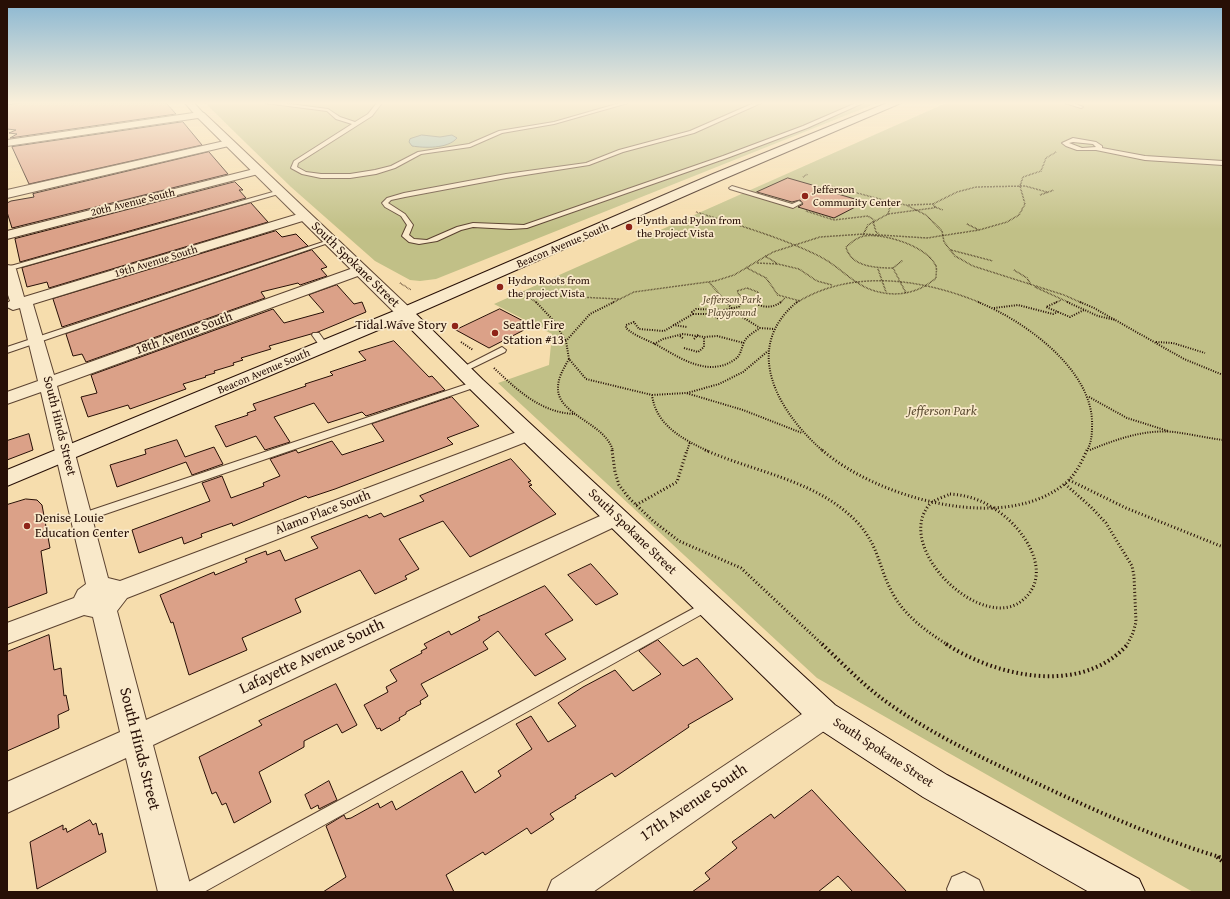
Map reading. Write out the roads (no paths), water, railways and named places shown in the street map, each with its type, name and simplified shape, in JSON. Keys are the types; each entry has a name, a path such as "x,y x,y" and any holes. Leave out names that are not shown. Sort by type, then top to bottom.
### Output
{"main road":[{"name":"South Spokane Street","path":"232,145 405,313 468,377 529,434 627,506 709,604 824,715 867,745 969,806 1126,892"},
{"name":"Beacon Avenue South","path":"7,479 320,341 405,313 610,225 717,177 795,145"}],"street":[{"path":"7,194 216,145"},
{"name":"20th Avenue South","path":"7,235 258,171"},
{"name":"19th Avenue South","path":"15,305 304,216"},
{"name":"South Hinds Street","path":"8,269 16,298 15,305 27,306 37,340 175,892"},
{"name":"18th Avenue South","path":"7,398 288,300 361,270"},
{"name":"Alamo Place South","path":"7,634 529,434"},
{"name":"Lafayette Avenue South","path":"7,798 136,739 627,506"},
{"name":"17th Avenue South","path":"564,892 824,715"}],"lane":[{"path":"323,145 296,162 294,168 304,173 321,176 350,176 393,168 408,158 420,153 470,145"},
{"path":"644,145 621,151 586,164 514,174 404,195 389,199 385,203 387,206 407,219 410,225 405,236 412,241 429,240 471,225 484,224 512,228 525,227 758,145"},
{"path":"1068,145 1078,149 1098,149 1145,158 1223,162"},
{"path":"1098,149 1100,146 1099,145"},
{"path":"732,188 793,206 799,203"},
{"path":"8,269 280,192"},
{"path":"7,350 331,241"},
{"path":"81,518 468,377 483,359 502,350"},
{"path":"186,892 709,604"}],"water":[{"path":"411,145 445,145 436,147"}],"place":[{"name":"Jefferson Community Center","path":"805,196"},
{"name":"Plynth and Pylon from the Project Vista","path":"629,227"},
{"name":"Hydro Roots from the project Vista","path":"500,287"},
{"name":"Tidal Wave Story","path":"455,326"},
{"name":"Seattle Fire Station #13","path":"495,333"},
{"name":"Denise Louie Education Center","path":"27,526"}],"park label":[{"name":"Jefferson Park Playground","path":"732,306"},
{"name":"Jefferson Park","path":"942,412"}]}
